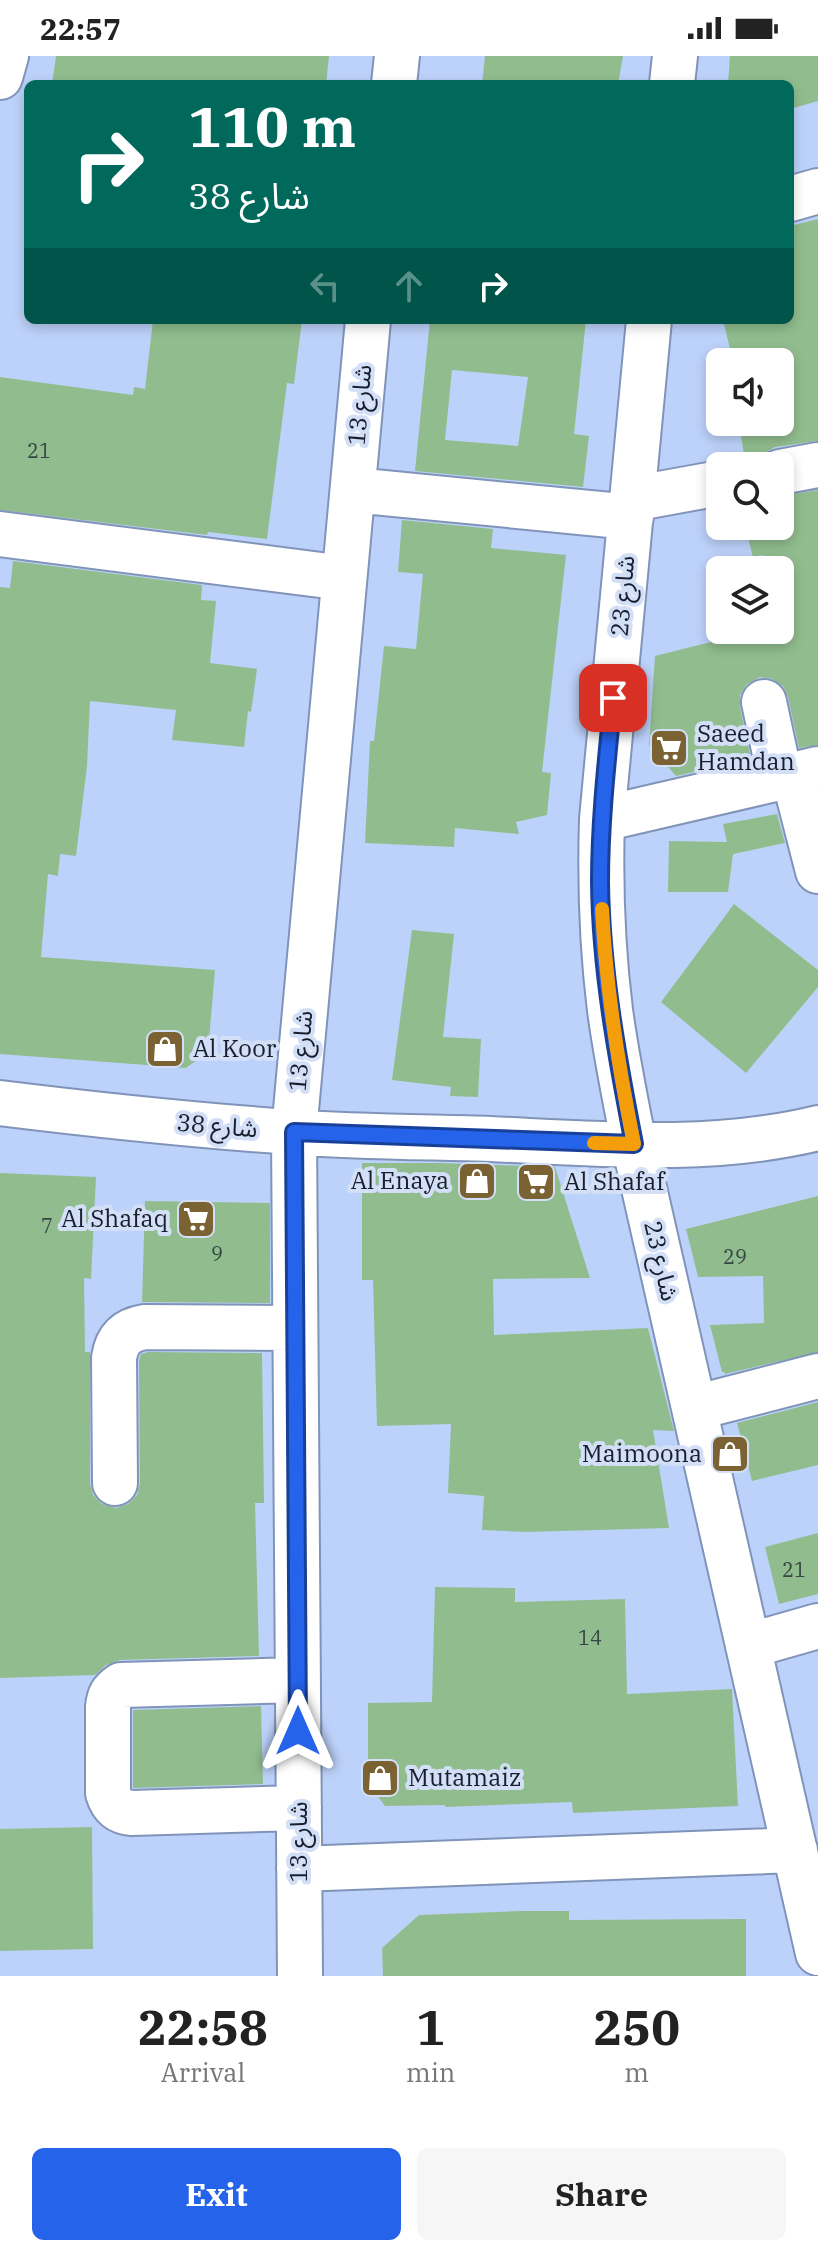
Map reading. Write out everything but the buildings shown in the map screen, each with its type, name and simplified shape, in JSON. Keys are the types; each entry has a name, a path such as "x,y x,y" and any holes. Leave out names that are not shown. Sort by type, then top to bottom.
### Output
{"street":[{"path":"0,77 6,56"},
{"path":"394,80 397,56"},
{"path":"672,80 675,56"},
{"path":"794,198 818,191"},
{"name":"شارع 13","path":"300,1976 294,1132 368,324"},
{"name":"شارع 23","path":"649,324 602,819 600,884 607,978 620,1073 634,1144 818,1949"},
{"path":"794,469 818,465"},
{"path":"353,490 632,508 706,487"},
{"path":"0,534 344,578"},
{"path":"764,702 797,773 818,871"},
{"path":"602,819 797,773"},
{"name":"شارع 38","path":"0,1103 119,1118 294,1132 634,1144 724,1142 769,1138 818,1128"},
{"path":"115,1483 114,1358 122,1336 133,1329 145,1327 295,1328"},
{"path":"694,1408 818,1376"},
{"path":"748,1646 818,1626"},
{"path":"298,1680 121,1685 113,1690 109,1698 108,1793 116,1808 132,1813 299,1808"},
{"path":"299,1869 795,1850"}],"slow traffic":[{"path":"594,1143 634,1144 610,1010 602,909"}],"place":[{"name":"Saeed Hamdan","path":"669,748"},
{"name":"Al Koor","path":"165,1049"},
{"name":"Al Enaya","path":"477,1181"},
{"name":"Al Shafaf","path":"536,1182"},
{"name":"Al Shafaq","path":"196,1219"},
{"name":"Maimoona","path":"730,1454"},
{"name":"Mutamaiz","path":"380,1778"}],"route":[{"path":"298,1731 294,1132 634,1144 610,1010 600,884 602,819 613,698"}]}
